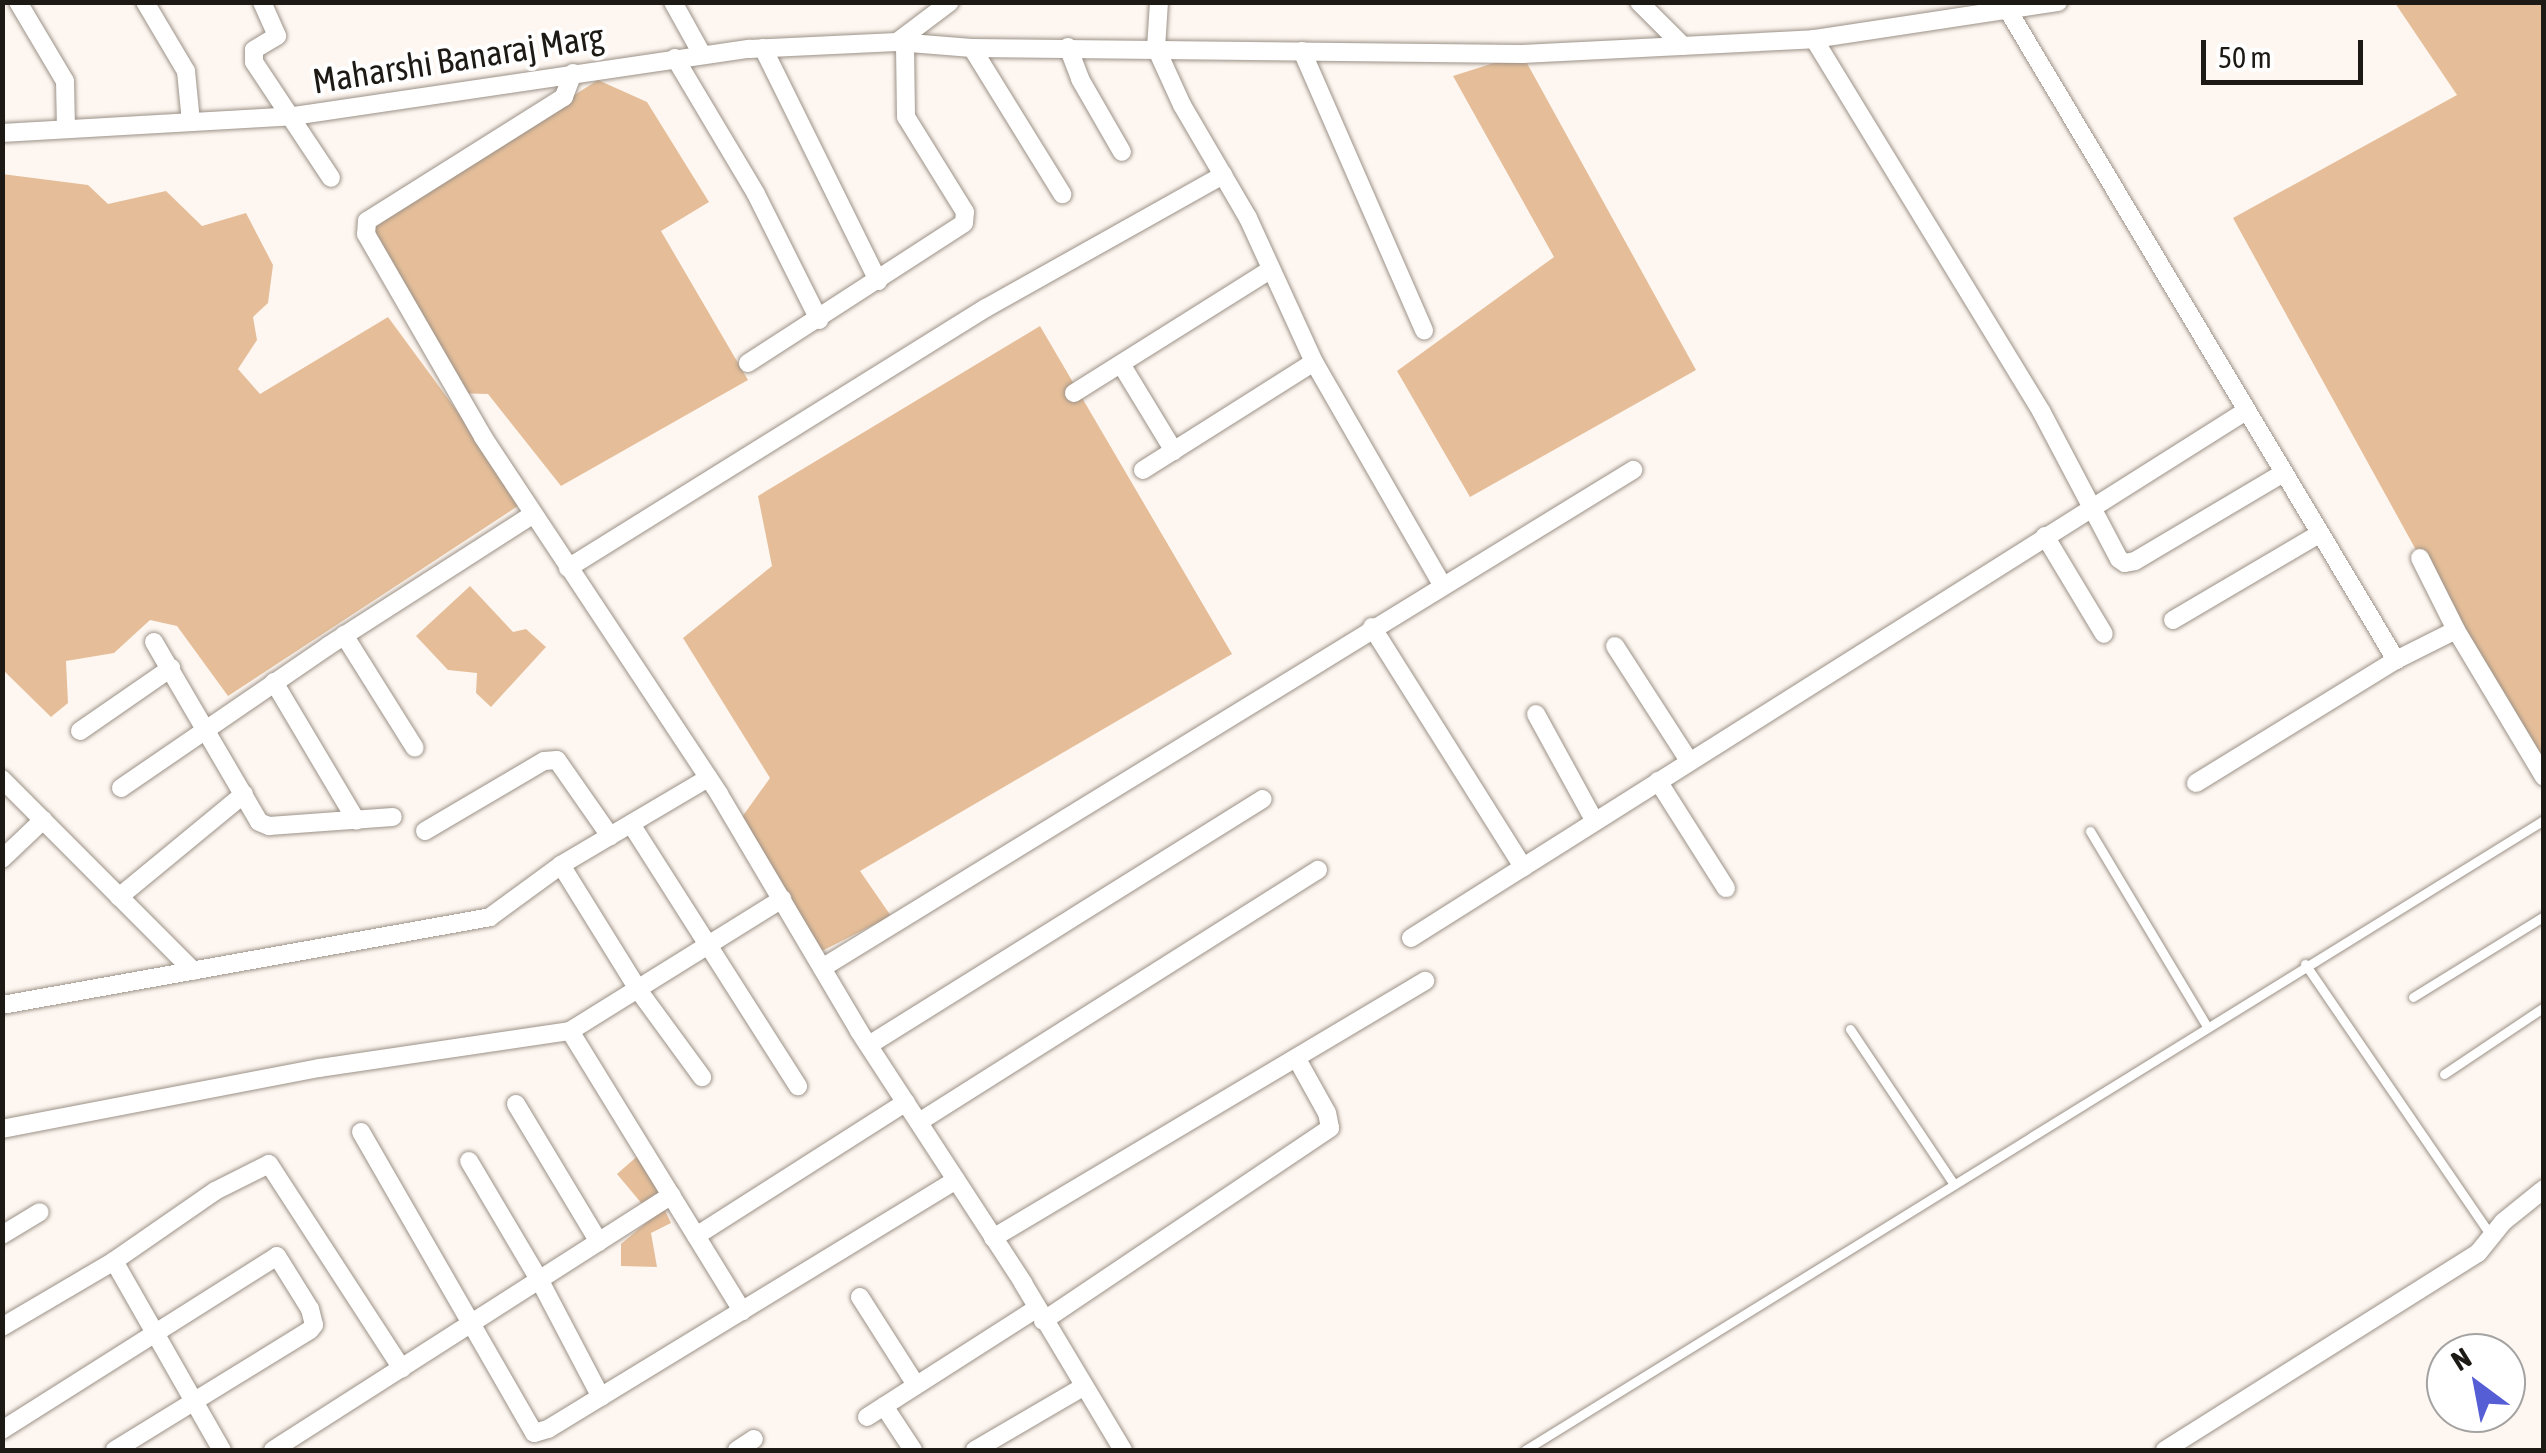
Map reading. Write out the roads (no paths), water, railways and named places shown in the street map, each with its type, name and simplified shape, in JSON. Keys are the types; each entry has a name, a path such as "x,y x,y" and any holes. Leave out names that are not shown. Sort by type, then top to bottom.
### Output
{"street":[{"path":"18,2 64,81 66,129"},
{"path":"146,2 186,70 191,122"},
{"path":"262,2 277,36 252,55 331,178"},
{"path":"673,2 702,54"},
{"path":"1159,2 1156,48 1314,362 1413,542 1442,585"},
{"path":"1638,2 1682,46"},
{"name":"Maharshi Banaraj Marg","path":"2,133 293,116 763,48 901,42 972,48 1068,46 1522,54 1814,39 2058,2"},
{"path":"748,363 964,223 965,212 906,116 901,42 948,3"},
{"path":"2006,7 2396,660"},
{"path":"1814,39 2041,410 2112,549 2126,564 2283,473"},
{"path":"1068,46 1080,79 1122,152"},
{"path":"763,48 878,281"},
{"path":"972,48 1062,194"},
{"path":"1302,51 1424,330"},
{"path":"675,58 756,194 818,320"},
{"path":"573,74 564,97 472,152 367,222 366,227 468,411 708,778 868,1044 993,1238 1122,1450"},
{"path":"568,568 986,308 1223,175"},
{"path":"1074,393 1270,270"},
{"path":"1143,470 1314,362"},
{"path":"1121,364 1174,451"},
{"path":"1411,938 2246,412"},
{"path":"822,968 1633,470"},
{"path":"122,788 274,682 532,514"},
{"path":"2173,620 2320,534"},
{"path":"2045,536 2104,634"},
{"path":"2420,558 2456,630 2544,777"},
{"path":"1372,628 1523,867"},
{"path":"2196,784 2396,660 2456,630"},
{"path":"344,636 414,748"},
{"path":"154,642 259,822 268,826 393,817"},
{"path":"1615,646 1690,761"},
{"path":"80,731 171,668"},
{"path":"274,682 356,820"},
{"path":"1536,714 1594,820"},
{"path":"425,831 544,762 557,760 610,836"},
{"path":"2,1005 473,922 505,908 562,865 708,778"},
{"path":"2,779 193,972"},
{"path":"1658,782 1726,888"},
{"path":"119,897 244,794"},
{"path":"868,1044 1263,799"},
{"path":"2,859 43,820"},
{"path":"631,824 798,1086"},
{"path":"562,865 639,991 702,1077"},
{"path":"919,1122 1318,870"},
{"path":"2,1129 318,1068 570,1031 782,899"},
{"path":"993,1238 1425,981"},
{"path":"570,1031 742,1311"},
{"path":"867,1417 1040,1315 1330,1128 1327,1112 1298,1060"},
{"path":"696,1236 906,1102"},
{"path":"516,1104 599,1242"},
{"path":"360,1132 534,1433 601,1397 956,1180"},
{"path":"469,1161 540,1281 601,1397"},
{"path":"2,1327 114,1261 215,1191 269,1164 402,1369"},
{"path":"2165,1450 2478,1253 2503,1222 2544,1188"},
{"path":"272,1450 671,1195"},
{"path":"2,1236 40,1212"},
{"path":"2,1430 278,1256 310,1309 314,1325 302,1337 115,1450"},
{"path":"114,1261 222,1450"},
{"path":"860,1297 916,1386"},
{"path":"976,1450 1083,1387"},
{"path":"884,1406 913,1450"},
{"path":"737,1450 754,1440"}],"lane":[{"path":"1524,1450 2206,1025 2544,820"},
{"path":"2090,831 2206,1025"},
{"path":"2413,997 2544,916"},
{"path":"2305,964 2492,1238"},
{"path":"2444,1074 2544,1008"},
{"path":"1850,1029 1952,1183"}]}
